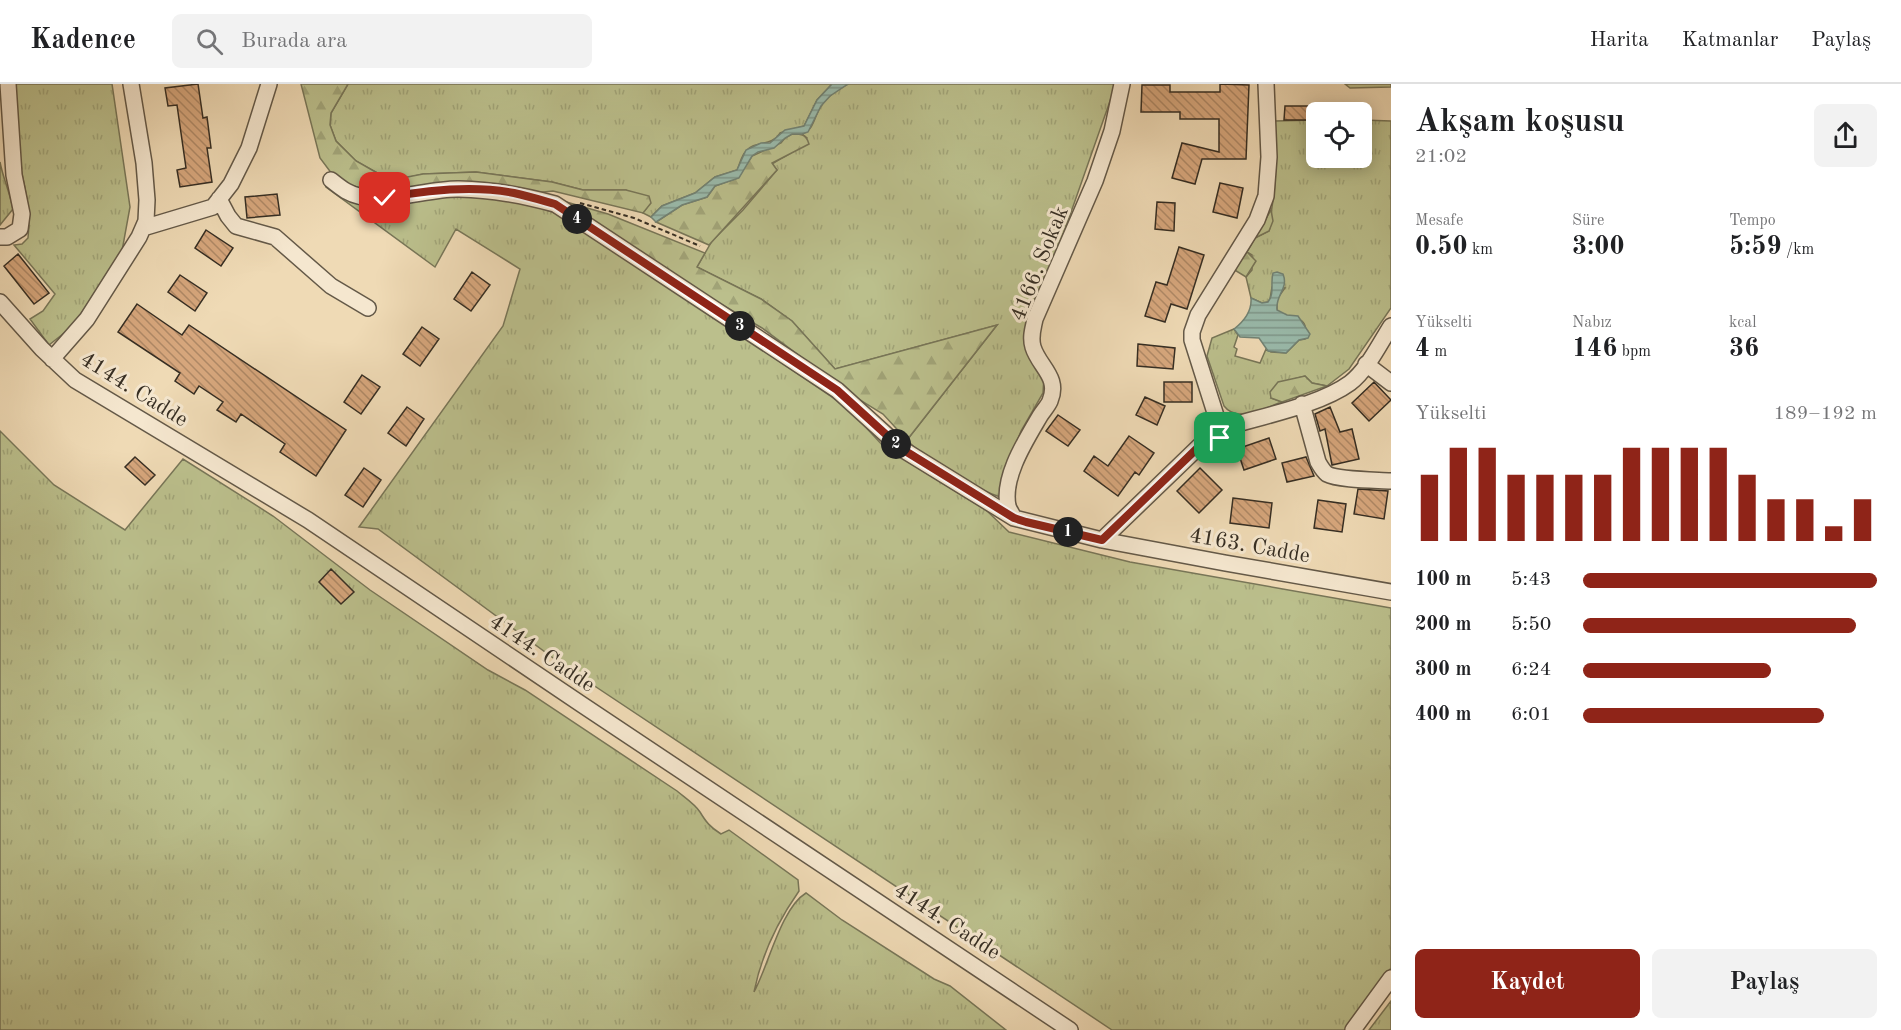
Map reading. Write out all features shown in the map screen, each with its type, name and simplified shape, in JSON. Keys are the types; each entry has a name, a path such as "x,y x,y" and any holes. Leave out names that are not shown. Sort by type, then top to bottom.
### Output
{"street":[{"path":"0,237 7,237 20,229 22,213 14,175 8,84"},
{"path":"52,359 87,319 114,278 146,221 144,163 131,84"},
{"path":"142,228 213,207 231,184 249,148 269,84"},
{"name":"4166. Sokak","path":"1014,518 1008,506 1013,466 1050,401 1053,381 1032,345 1035,319 1095,181 1112,130 1122,84"},
{"path":"1222,423 1192,340 1192,332 1198,315 1257,220 1266,196 1269,157 1266,84"},
{"name":"4163. Cadde","path":"331,180 346,192 364,197 385,198 458,189 513,193 555,204 837,390 902,449 1014,518 1102,540 1391,592"},
{"path":"219,199 236,226 275,237 331,286 368,308"},
{"name":"4144. Cadde","path":"0,302 52,359 75,380 308,520 1070,1030"},
{"path":"1102,540 1211,435 1209,426 1212,422 1222,423 1302,404 1333,393 1351,382 1391,326"},
{"path":"1366,364 1391,383"},
{"path":"1302,404 1322,470 1329,475 1339,477 1391,481"},
{"path":"1353,1030 1391,978"}],"path":[{"path":"572,201 634,218 700,246"}],"green space":[{"path":"16,84 112,84 130,207 122,251 73,326 49,345 30,319 43,311 55,294 14,245 22,244 28,238 29,225 17,145"},
{"path":"301,84 348,84 331,113 330,125 336,141 356,161 379,174 397,179 423,174 476,172 552,182 583,190 626,190 649,196 651,203 643,213 553,191 534,193 473,184 400,189 380,193 342,183 320,158"},
{"path":"348,84 832,84 817,100 804,126 780,133 773,140 750,148 743,155 737,170 715,177 695,193 662,206 651,217 643,213 650,203 626,190 583,190 552,182 476,172 423,174 397,180 379,174 356,161 336,141 330,125 331,113"},
{"path":"848,84 1116,84 1056,255 1028,316 1029,357 1044,376 1043,393 1021,431 1002,480 1003,498 952,474 907,440 997,325 835,369 792,321 761,299 697,267 712,241 743,210 777,170 772,164 804,143 807,138 802,134 812,126 823,102"},
{"path":"1345,84 1391,84 1391,87 1350,88"},
{"path":"1306,120 1306,168 1372,168 1372,120 1391,121 1391,308 1349,369 1327,386 1312,383 1305,376 1294,379 1271,398 1282,402 1252,413 1236,414 1224,406 1207,356 1212,338 1234,329 1238,335 1234,347 1237,349 1235,356 1260,363 1266,349 1271,352 1286,353 1299,340 1305,339 1306,330 1302,321 1277,310 1277,299 1285,288 1272,287 1270,299 1262,303 1251,298 1246,277 1252,270 1252,255 1247,252 1255,238 1269,231 1271,224 1276,154 1275,121"},
{"path":"792,134 803,135 809,144 772,163 777,170 709,245 656,222 682,205 707,197 715,186 738,178 752,156 781,143"},
{"path":"0,162 13,209 0,225"},
{"path":"324,178 343,195 511,198 561,215 848,408 884,447 986,510 1009,532 1130,562 1391,608 1391,968 1347,1030 1112,1030 560,663 378,529 359,527 503,326 520,269 456,229 435,267 326,187"},
{"path":"556,199 608,214 705,253 697,267 761,299 792,321 835,369 997,325 907,440 883,414 855,397 762,328 695,289"},
{"path":"1271,210 1273,221 1269,231 1255,238"},
{"path":"1247,252 1256,261 1246,277 1233,269"},
{"path":"1305,376 1312,383 1327,386 1282,402 1271,398 1270,392 1278,382"},
{"path":"0,431 54,485 125,530 183,459 273,516 370,590 488,670 525,690 677,791 695,806 709,824 721,834 729,830 798,880 799,891 771,939 754,992 782,924 789,911 806,893 842,920 934,979 950,986 1006,1030 0,1030"},
{"path":"1391,1001 1391,1030 1369,1030"}],"shaded area":[{"path":"832,84 848,84 830,96 821,106 808,132 792,134 774,148 758,152 752,156 739,178 715,186 707,197 682,205 656,222 651,217 662,206 695,193 715,177 737,170 746,150 761,143 770,143 785,130 804,126 817,100"},
{"path":"1273,273 1283,274 1284,284 1277,310 1287,315 1298,316 1310,334 1308,338 1299,340 1286,353 1268,351 1259,338 1240,337 1234,329 1246,316 1251,298 1262,303 1268,302"}],"building":[{"path":"198,84 203,118 207,117 211,148 207,148 212,182 180,187 177,170 186,168 177,105 168,106 165,88"},
{"path":"1220,84 1249,85 1246,159 1202,159 1195,184 1172,178 1182,143 1219,152 1219,119 1180,119 1180,112 1141,112 1142,85 1170,85 1170,92 1220,92"},
{"path":"1285,106 1306,106 1306,120 1284,120"},
{"path":"1220,183 1243,188 1237,218 1213,212"},
{"path":"277,194 280,215 247,218 245,197"},
{"path":"1157,202 1175,203 1174,231 1155,229"},
{"path":"206,230 233,248 221,266 195,248"},
{"path":"1179,247 1204,255 1187,309 1171,304 1165,322 1145,316 1156,282 1167,285"},
{"path":"18,254 49,293 34,304 4,266"},
{"path":"472,272 490,285 471,311 454,299"},
{"path":"180,275 207,293 195,311 168,292"},
{"path":"137,304 182,335 189,325 346,430 316,476 280,452 285,444 241,414 236,422 217,410 223,402 199,386 194,394 175,381 180,373 118,332"},
{"path":"422,327 439,339 420,366 403,354"},
{"path":"1138,344 1175,348 1173,369 1137,366"},
{"path":"362,375 380,387 361,414 344,402"},
{"path":"1164,382 1192,382 1192,402 1164,402"},
{"path":"1374,382 1391,400 1369,421 1352,403"},
{"path":"1145,397 1165,406 1157,425 1136,415"},
{"path":"407,407 424,419 406,446 388,433"},
{"path":"1330,407 1340,432 1352,429 1359,459 1332,465 1325,429 1320,431 1315,414"},
{"path":"1058,415 1080,430 1068,446 1046,431"},
{"path":"1129,436 1154,453 1139,475 1135,472 1118,496 1084,471 1094,456 1108,466"},
{"path":"1269,438 1276,459 1244,470 1237,449"},
{"path":"135,457 155,475 145,485 125,467"},
{"path":"1306,457 1314,476 1287,482 1282,463"},
{"path":"364,468 381,480 363,507 345,495"},
{"path":"1200,468 1222,490 1199,513 1177,491"},
{"path":"1358,489 1388,491 1384,519 1354,514"},
{"path":"1233,498 1272,503 1269,528 1230,523"},
{"path":"1318,500 1346,504 1342,532 1314,528"},
{"path":"331,569 354,592 341,604 319,582"}],"route":[{"path":"385,198 458,189 513,193 555,204 837,390 902,449 1014,518 1026,522 1102,540 1211,435 1216,439 1220,438"}]}
